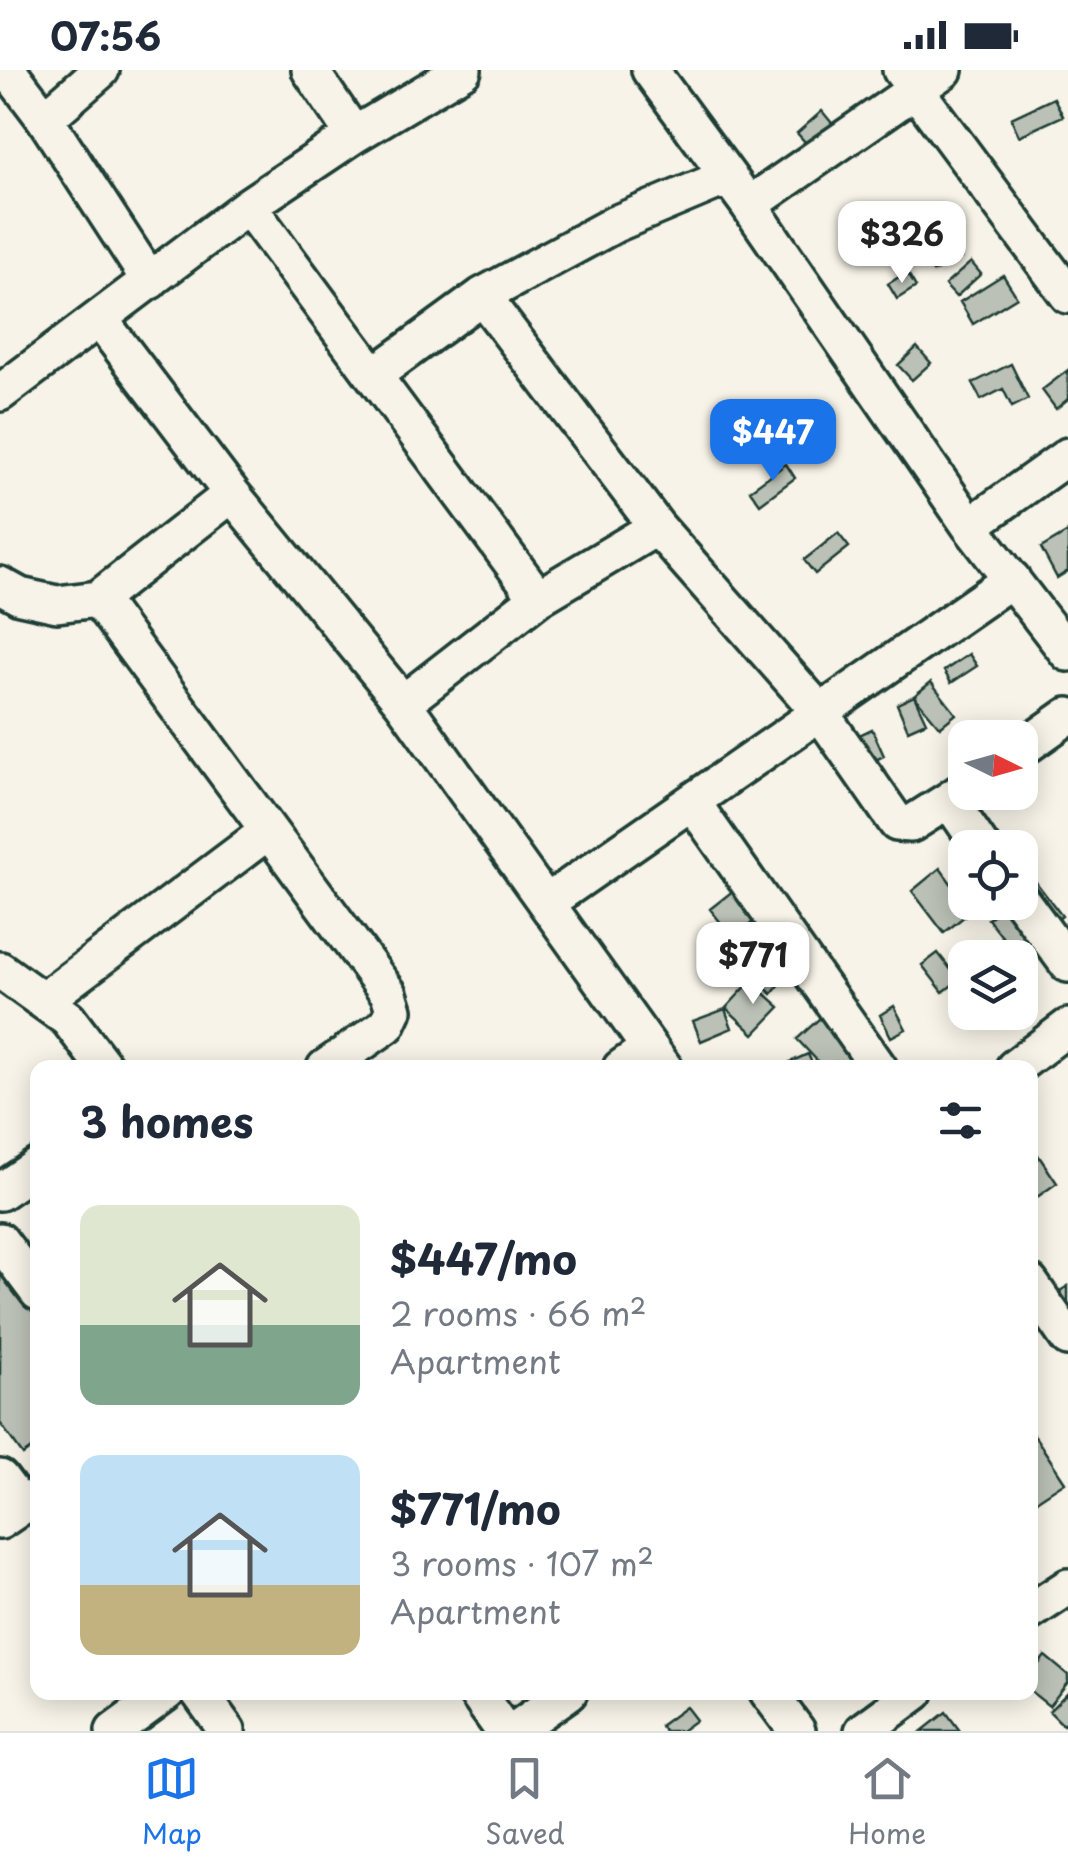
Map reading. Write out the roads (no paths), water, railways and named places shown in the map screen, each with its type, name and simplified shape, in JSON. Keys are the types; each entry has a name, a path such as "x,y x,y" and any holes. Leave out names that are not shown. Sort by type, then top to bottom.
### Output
{"street":[{"path":"8,70 45,118 150,280"},
{"path":"45,118 101,70"},
{"path":"310,70 354,135"},
{"path":"4,380 100,320 248,206 354,135 463,70"},
{"path":"650,70 749,205 970,526 1068,654"},
{"path":"749,205 921,77 1068,295"},
{"path":"374,376 482,296 616,224 727,177"},
{"path":"248,206 538,598"},
{"path":"482,296 657,527 820,712 898,823 911,824 948,800"},
{"path":"100,320 232,494 403,703 546,902 643,1060"},
{"path":"970,526 1068,456"},
{"path":"0,585 20,596 57,604 98,600 232,494"},
{"path":"403,703 538,598 657,527"},
{"path":"546,902 1012,579"},
{"path":"98,600 389,994 394,1010 386,1025 342,1060"},
{"path":"1038,737 1068,716"},
{"path":"692,802 874,1060"},
{"path":"44,1000 267,832"},
{"path":"1036,920 1068,964"},
{"path":"0,970 68,1019 99,1060"},
{"path":"1025,1060 1068,1027"},
{"path":"0,1192 30,1171"},
{"path":"0,1240 30,1281"},
{"path":"1038,1295 1068,1338"},
{"path":"1038,1607 1068,1586"},
{"path":"114,1731 156,1700"},
{"path":"205,1700 227,1731"},
{"path":"482,1700 504,1731"},
{"path":"514,1731 558,1700"},
{"path":"774,1700 797,1731"},
{"path":"863,1731 905,1700"}]}
